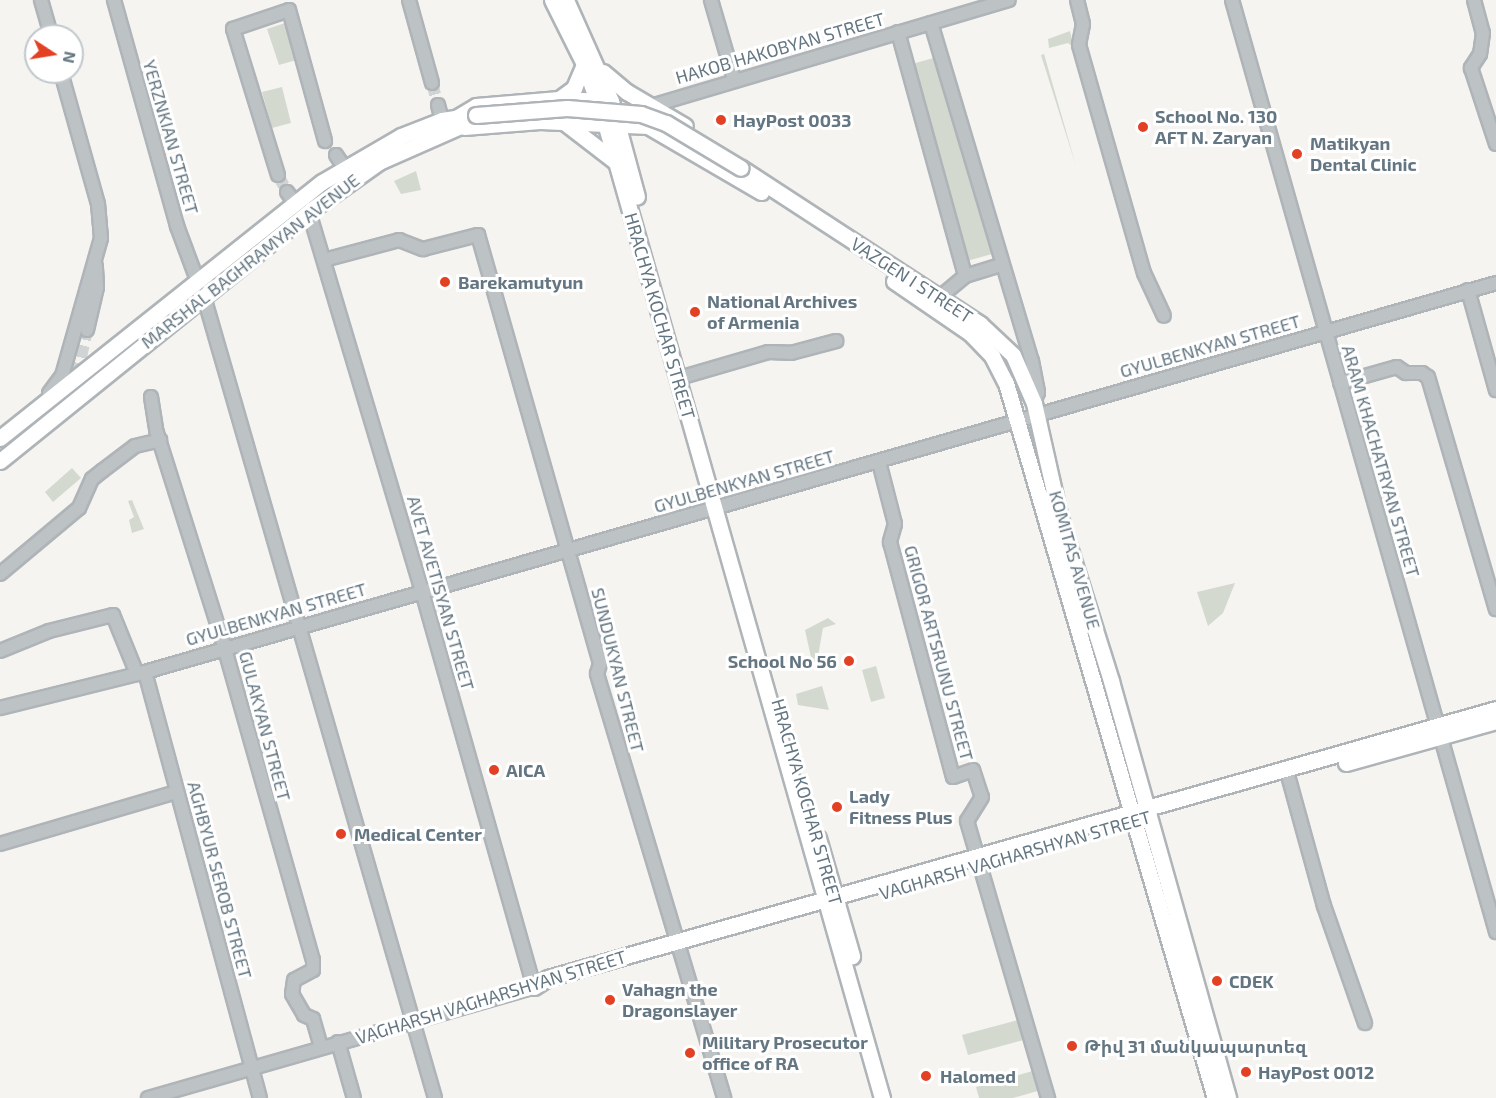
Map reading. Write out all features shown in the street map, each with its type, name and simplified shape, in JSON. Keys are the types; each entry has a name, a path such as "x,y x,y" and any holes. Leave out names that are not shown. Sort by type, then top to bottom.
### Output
{"main road":[{"path":"552,0 606,112"},
{"path":"566,0 600,70 606,112"},
{"path":"448,117 476,106 559,99 568,95 584,64"},
{"name":"VAZGEN I STREET","path":"600,70 627,92 746,165 762,187"},
{"path":"559,99 648,126"},
{"path":"559,99 567,111 561,121"},
{"path":"648,126 646,113 651,105"},
{"name":"MARSHAL BAGHRAMYAN AVENUE","path":"0,461 198,289 291,197 340,161 448,117 606,112"},
{"path":"448,117 561,121 606,112"},
{"name":"VAZGEN I STREET","path":"606,112 658,119 740,171 970,333 998,367 1019,422"},
{"name":"HRACHYA KOCHAR STREET","path":"606,112 626,149 718,508"},
{"name":"HRACHYA KOCHAR STREET","path":"606,112 617,163 831,904 882,1098"},
{"name":"MARSHAL BAGHRAMYAN AVENUE","path":"6,434 198,289 373,165 448,117"},
{"path":"561,121 617,163"},
{"path":"626,149 648,126"},
{"name":"VAZGEN I STREET","path":"648,126 762,187 940,297 1000,339 1013,356 1035,410"},
{"name":"KOMITAS AVENUE","path":"1035,410 1060,518 1111,681 1140,814 1215,1098"},
{"name":"KOMITAS AVENUE","path":"1019,422 1228,1098"},
{"name":"VAGHARSH VAGHARSHYAN STREET","path":"1140,814 1288,779 1439,733 1496,709"},
{"name":"VAGHARSH VAGHARSHYAN STREET","path":"534,987 548,978 831,904 1140,814 1439,733 1496,721"},
{"name":"HRACHYA KOCHAR STREET","path":"831,904 892,1098"}],"street":[{"path":"41,0 48,24"},
{"name":"YERZNKIAN STREET","path":"114,0 299,626 435,1098"},
{"path":"409,0 432,83"},
{"path":"711,0 735,79"},
{"name":"HAKOB HAKOBYAN STREET","path":"651,105 1009,0"},
{"path":"1077,0 1083,24 1079,38 1121,191 1144,273 1164,316"},
{"name":"ARAM KHACHATRYAN STREET","path":"1232,0 1496,932"},
{"path":"1474,0 1483,33 1480,54 1471,68 1496,144"},
{"path":"278,175 233,28 288,5 325,141"},
{"name":"KOMITAS AVENUE","path":"931,23 1035,375 1038,392 1035,410"},
{"path":"898,32 965,276"},
{"path":"6,434 63,376 85,285 101,238 98,204 64,84"},
{"name":"AVET AVETISYAN STREET","path":"309,211 423,591 534,987"},
{"name":"SUNDUKYAN STREET","path":"324,260 399,240 423,249 478,234 600,664 597,674 724,1098"},
{"path":"87,330 97,287 96,258"},
{"path":"940,297 965,276 1002,265"},
{"name":"GYULBENKYAN STREET","path":"0,708 141,673 224,646 1019,422 1035,410 1496,283"},
{"path":"1468,290 1496,390"},
{"path":"686,376 768,352 792,353 836,341"},
{"path":"1340,383 1397,367 1406,374 1422,373 1428,376 1496,609"},
{"name":"GULAKYAN STREET","path":"151,397 160,440 224,646 314,966 313,970 294,980 292,994 304,1015 313,1019 321,1047"},
{"path":"0,456 54,409"},
{"path":"0,574 79,508 92,479 135,446 160,440"},
{"name":"GRIGOR ARTSRUNU STREET","path":"879,462 895,524 890,542 953,777 974,770 982,797 967,821 1048,1098"},
{"name":"AGHBYUR SEROB STREET","path":"0,651 49,631 113,615 141,673 177,792 260,1098"},
{"path":"1288,779 1324,906 1365,1023"},
{"path":"0,844 177,792"},
{"name":"VAGHARSH VAGHARSHYAN STREET","path":"148,1098 534,987"},
{"path":"338,1042 354,1098"}],"shaded area":[{"path":"288,22 300,59 279,65 267,29"},
{"path":"1070,31 1074,48 1068,43 1049,48 1048,39"},
{"path":"1044,54 1076,166 1041,55"},
{"path":"937,57 992,254 967,261 912,64"},
{"path":"282,87 291,123 272,128 262,92"},
{"path":"416,171 421,190 401,194 394,181"},
{"path":"72,468 81,478 53,502 45,492"},
{"path":"132,500 144,529 132,533 129,520 134,517 128,501"},
{"path":"1235,583 1223,613 1208,626 1197,592"},
{"path":"828,618 836,624 823,628 817,662 812,662 805,630"},
{"path":"876,666 885,698 871,702 862,670"},
{"path":"822,686 829,710 798,705 796,694"},
{"path":"1022,1019 1027,1039 968,1055 962,1035"},
{"path":"1036,1070 1041,1090 1013,1098 979,1098 976,1087"}],"tunnel":[{"path":"432,83 438,105"},
{"path":"278,175 287,192"},
{"path":"54,409 77,375 87,330"}],"place":[{"name":"HayPost 0033","path":"721,120"},
{"name":"School No. 130 AFT N. Zaryan","path":"1143,127"},
{"name":"Matikyan Dental Clinic","path":"1297,154"},
{"name":"Barekamutyun","path":"445,282"},
{"name":"National Archives of Armenia","path":"695,312"},
{"name":"School No 56","path":"849,661"},
{"name":"AICA","path":"494,770"},
{"name":"Lady Fitness Plus","path":"837,807"},
{"name":"Medical Center","path":"341,834"},
{"name":"CDEK","path":"1217,981"},
{"name":"Vahagn the Dragonslayer","path":"610,1000"},
{"name":"Թիվ 31 մանկապարտեզ","path":"1072,1046"},
{"name":"Military Prosecutor office of RA","path":"690,1053"},
{"name":"HayPost 0012","path":"1246,1072"},
{"name":"Halomed","path":"926,1076"}]}
